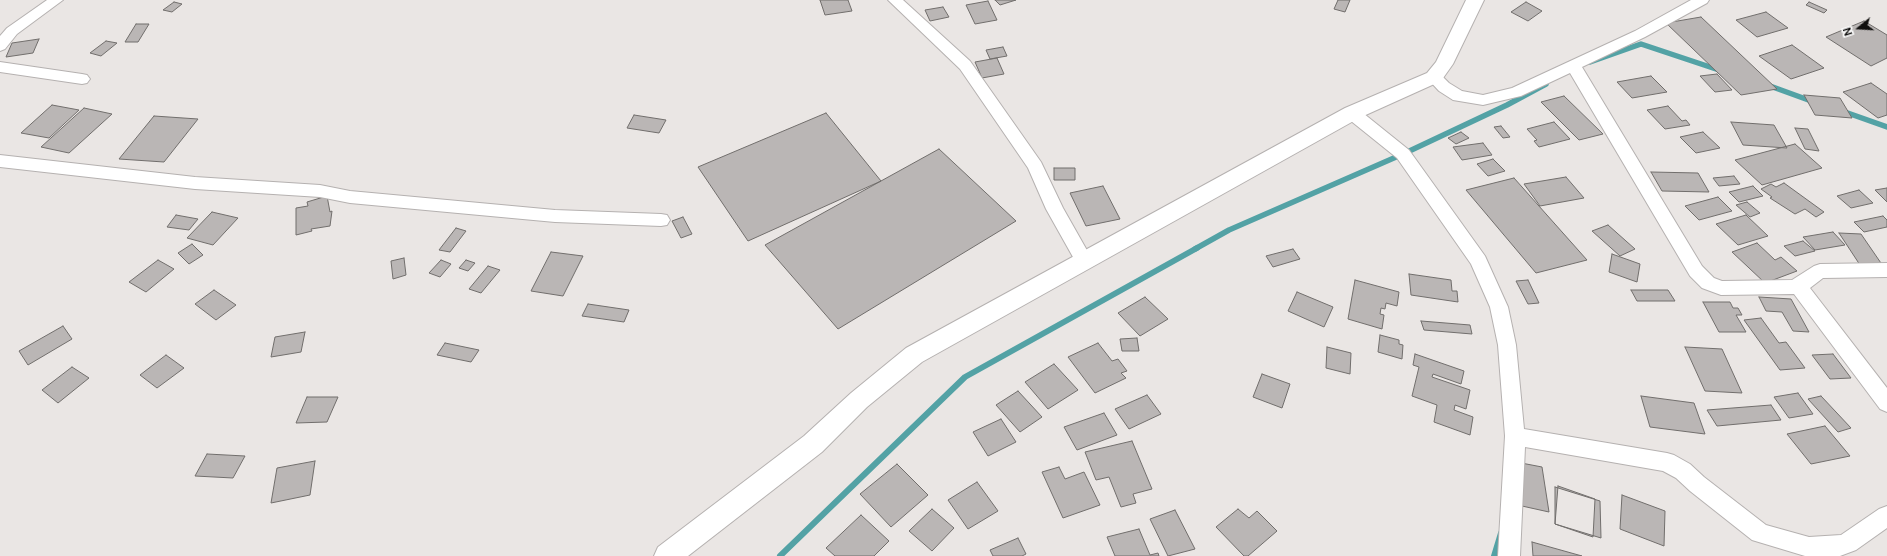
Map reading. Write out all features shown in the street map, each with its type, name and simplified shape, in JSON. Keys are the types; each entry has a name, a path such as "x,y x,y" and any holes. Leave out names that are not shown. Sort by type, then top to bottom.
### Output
{"street":[{"path":"0,46 12,31 56,0"},
{"path":"895,0 965,65 1035,166 1055,209 1084,261"},
{"path":"667,556 813,444 859,400 914,355 1136,234 1352,113 1434,77 1444,64 1475,0"},
{"path":"1434,77 1444,87 1458,96 1483,100 1516,92 1640,34 1702,0"},
{"path":"1573,66 1585,83 1700,277 1721,288 1798,286 1820,271 1887,270"},
{"path":"0,67 82,79"},
{"path":"1352,113 1403,154 1480,261 1499,307 1507,345 1515,436 1509,556"},
{"path":"0,161 195,183 320,191 350,197 523,213 661,220"},
{"path":"1798,286 1887,403"},
{"path":"1515,436 1667,462 1683,471 1697,484 1760,533 1810,548 1837,547 1843,545 1887,516"}],"building":[{"path":"820,0 848,0 852,11 825,15"},
{"path":"995,0 1016,0 1000,5"},
{"path":"1338,0 1350,0 1345,12 1334,9"},
{"path":"988,1 997,20 975,24 966,5"},
{"path":"174,2 182,4 172,12 163,10"},
{"path":"1526,2 1542,11 1528,21 1511,12"},
{"path":"1809,2 1827,10 1824,13 1806,5"},
{"path":"943,7 949,17 930,21 925,10"},
{"path":"1766,12 1788,28 1757,37 1736,20"},
{"path":"1701,17 1777,89 1741,95 1666,23"},
{"path":"1864,21 1887,35 1887,58 1871,66 1826,37"},
{"path":"136,24 149,24 138,42 125,42"},
{"path":"39,39 33,53 6,57 12,43"},
{"path":"106,41 117,43 101,56 90,53"},
{"path":"1792,45 1824,68 1791,79 1759,56"},
{"path":"1003,47 1007,56 990,59 986,50"},
{"path":"997,58 1004,74 982,78 975,62"},
{"path":"1717,74 1732,90 1715,92 1700,76"},
{"path":"1651,76 1667,92 1632,98 1617,82"},
{"path":"1871,83 1887,94 1887,115 1878,118 1843,92"},
{"path":"1804,95 1840,98 1852,118 1815,115"},
{"path":"1564,96 1603,134 1579,140 1541,102"},
{"path":"52,105 79,110 49,138 21,133"},
{"path":"1668,106 1682,121 1686,120 1690,125 1665,129 1647,110"},
{"path":"84,108 112,114 69,153 41,147"},
{"path":"826,113 881,181 748,241 698,167"},
{"path":"634,115 666,120 659,133 627,128"},
{"path":"154,116 198,119 164,162 119,159"},
{"path":"1554,122 1570,139 1539,147 1534,141 1537,140 1527,129"},
{"path":"1731,122 1774,125 1787,148 1743,145"},
{"path":"1501,126 1510,137 1503,138 1494,127"},
{"path":"1795,128 1808,129 1819,151 1805,149"},
{"path":"1461,132 1469,138 1456,144 1448,138"},
{"path":"1703,132 1720,148 1696,153 1680,137"},
{"path":"1483,143 1492,155 1462,160 1453,147"},
{"path":"1795,144 1822,168 1762,185 1735,160"},
{"path":"939,149 1016,221 838,329 765,245"},
{"path":"1493,159 1505,171 1488,176 1477,164"},
{"path":"1054,168 1075,168 1075,180 1054,180"},
{"path":"1651,172 1698,173 1709,192 1662,191"},
{"path":"1734,176 1740,184 1719,186 1713,178"},
{"path":"1566,177 1584,198 1540,206 1524,184"},
{"path":"1514,178 1587,260 1536,273 1466,190"},
{"path":"1784,183 1824,212 1816,217 1805,209 1795,214 1770,198 1772,197 1761,189 1771,184 1776,187"},
{"path":"1103,186 1120,219 1086,226 1070,193"},
{"path":"1753,186 1763,196 1739,202 1729,192"},
{"path":"1887,188 1887,202 1875,190"},
{"path":"1859,190 1873,203 1851,208 1837,196"},
{"path":"327,196 330,212 332,211 330,226 311,229 312,231 296,235 296,208 308,206 307,202"},
{"path":"1718,197 1732,211 1699,220 1685,206"},
{"path":"1747,202 1760,213 1750,217 1736,205"},
{"path":"212,212 238,218 213,245 187,238"},
{"path":"176,215 198,219 189,230 167,227"},
{"path":"1746,215 1768,236 1738,245 1716,224"},
{"path":"1883,216 1887,220 1887,227 1864,232 1854,222"},
{"path":"683,217 692,234 681,238 672,221"},
{"path":"1608,225 1635,249 1620,256 1592,231"},
{"path":"456,228 466,231 450,252 439,250"},
{"path":"1833,232 1845,245 1815,250 1803,237"},
{"path":"1839,233 1861,234 1883,266 1860,265"},
{"path":"1803,241 1815,251 1795,256 1784,246"},
{"path":"1757,243 1775,260 1781,257 1797,271 1765,283 1732,252"},
{"path":"192,244 203,255 189,264 178,253"},
{"path":"1293,249 1300,259 1273,267 1266,256"},
{"path":"551,252 583,256 563,296 531,291"},
{"path":"1612,254 1640,264 1637,282 1609,272"},
{"path":"404,258 406,275 393,279 391,261"},
{"path":"158,260 174,269 146,292 129,282"},
{"path":"441,260 451,264 440,277 429,273"},
{"path":"466,260 475,263 468,271 459,268"},
{"path":"488,266 500,270 481,293 469,289"},
{"path":"1409,274 1451,280 1452,291 1457,291 1458,302 1411,295"},
{"path":"1355,280 1399,292 1397,306 1386,303 1385,309 1381,308 1380,314 1384,315 1382,329 1348,319"},
{"path":"1528,280 1539,303 1528,304 1516,281"},
{"path":"214,290 236,305 216,320 195,304"},
{"path":"1631,290 1668,290 1675,301 1637,301"},
{"path":"1297,292 1333,307 1324,327 1288,311"},
{"path":"1145,297 1168,319 1140,336 1118,313"},
{"path":"1759,297 1791,299 1809,332 1793,331 1782,312 1766,311"},
{"path":"1703,302 1730,302 1733,308 1738,308 1742,315 1736,315 1746,332 1719,332"},
{"path":"588,304 629,310 624,322 582,316"},
{"path":"1761,318 1779,343 1786,342 1805,368 1780,370 1744,320"},
{"path":"1421,321 1470,325 1472,334 1424,330"},
{"path":"63,326 72,339 28,365 19,351"},
{"path":"305,332 301,352 271,357 275,337"},
{"path":"1380,335 1399,340 1399,344 1403,345 1402,359 1378,352"},
{"path":"1137,338 1139,351 1122,351 1120,339"},
{"path":"445,343 479,350 471,362 437,355"},
{"path":"1098,343 1112,361 1118,359 1127,371 1121,373 1126,378 1095,393 1068,357"},
{"path":"1327,347 1351,353 1350,374 1326,368"},
{"path":"1685,347 1722,349 1742,393 1705,391"},
{"path":"1415,354 1464,371 1461,384 1433,374 1432,377 1470,390 1466,409 1455,405 1454,410 1473,417 1470,435 1434,422 1437,405 1412,396 1419,367 1413,365"},
{"path":"1833,354 1851,378 1830,379 1812,355"},
{"path":"166,355 184,368 157,388 140,375"},
{"path":"1054,364 1078,390 1048,409 1025,382"},
{"path":"72,367 89,378 58,403 42,390"},
{"path":"1262,374 1290,384 1282,408 1253,397"},
{"path":"1018,391 1042,417 1020,432 996,405"},
{"path":"1798,393 1813,414 1789,418 1774,397"},
{"path":"1147,395 1161,414 1129,429 1115,409"},
{"path":"1641,396 1694,403 1705,434 1650,427"},
{"path":"1821,396 1851,428 1838,432 1808,399"},
{"path":"307,397 338,397 327,422 296,423"},
{"path":"1771,405 1781,420 1717,426 1707,410"},
{"path":"1104,413 1117,435 1077,450 1064,427"},
{"path":"1001,419 1016,442 988,456 973,432"},
{"path":"1825,426 1850,456 1811,464 1787,434"},
{"path":"1132,441 1152,489 1133,494 1136,503 1121,507 1109,477 1096,480 1085,452"},
{"path":"207,454 245,456 233,478 195,476"},
{"path":"315,461 310,495 271,503 277,468"},
{"path":"1516,462 1542,467 1549,512 1522,506"},
{"path":"897,464 928,495 891,527 860,494"},
{"path":"1059,467 1065,479 1084,472 1100,505 1063,518 1042,472"},
{"path":"977,482 998,511 968,529 948,500"},
{"path":"1558,486 1595,499 1593,537 1555,524"},
{"path":"1555,487 1600,501 1601,538 1555,524"},
{"path":"1622,495 1665,511 1664,546 1620,529"},
{"path":"932,509 954,528 932,551 909,531"},
{"path":"1238,509 1249,518 1257,511 1277,531 1248,556 1244,556 1216,527"},
{"path":"1175,510 1195,549 1168,556 1150,519"},
{"path":"861,515 889,541 874,556 835,556 826,548"},
{"path":"1139,529 1150,555 1158,553 1159,556 1115,556 1107,537"},
{"path":"1018,538 1026,554 1022,556 993,556 990,550"},
{"path":"1532,542 1582,556 1533,556"}],"waterway":[{"path":"1590,62 1641,44 1719,70"},
{"path":"1195,249 1229,230 1403,154 1507,105 1546,84"},
{"path":"1770,86 1814,102"},
{"path":"1842,111 1887,127"},
{"path":"780,556 965,377 1197,248"},
{"path":"1494,556 1501,533"}]}
